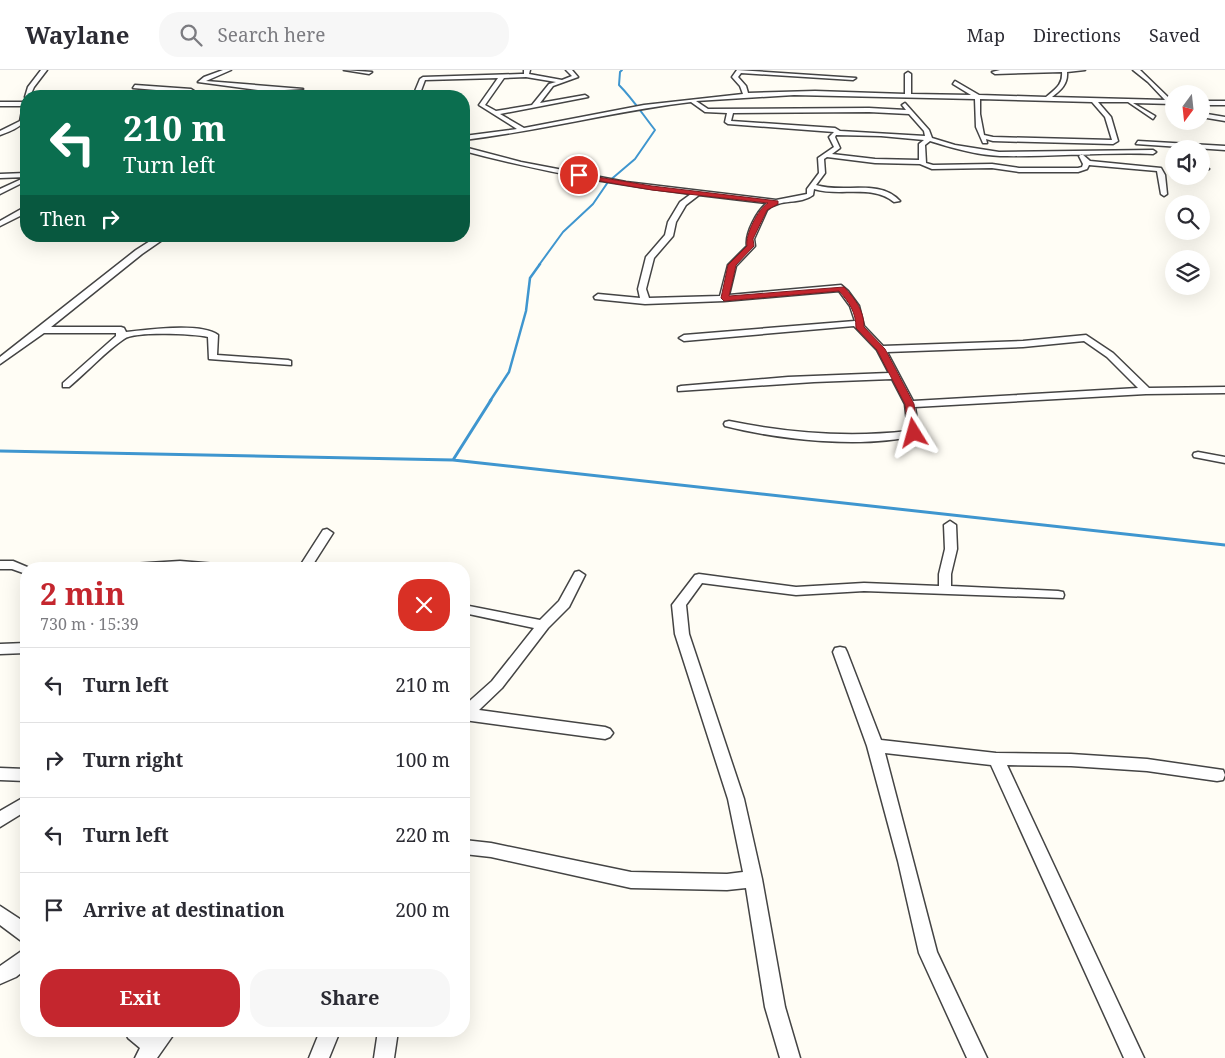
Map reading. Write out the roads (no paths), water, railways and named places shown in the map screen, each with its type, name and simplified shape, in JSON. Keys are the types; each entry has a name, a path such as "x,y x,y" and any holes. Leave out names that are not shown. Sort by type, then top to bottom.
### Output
{"street":[{"path":"30,90 44,70"},
{"path":"193,90 206,78 228,70"},
{"path":"347,70 369,72"},
{"path":"531,107 536,105 551,86 575,77 570,70"},
{"path":"746,95 743,86 734,77 740,70 808,77 853,78"},
{"path":"808,77 814,70"},
{"path":"853,70 853,95"},
{"path":"996,72 1017,70 1082,70"},
{"path":"1049,98 1061,88 1066,78 1064,70"},
{"path":"1136,70 1144,74 1156,90 1165,97"},
{"path":"418,90 423,79 502,76 526,72 562,82"},
{"path":"908,74 908,97"},
{"path":"502,76 482,103 494,113 523,130"},
{"path":"201,82 266,89 300,90"},
{"path":"955,83 978,98"},
{"path":"812,86 815,93"},
{"path":"135,88 163,90"},
{"path":"470,137 523,130 645,107 746,95 815,93 908,97 1049,98 1058,100 1165,102"},
{"path":"896,96 927,131 929,139"},
{"path":"494,113 585,97"},
{"path":"978,98 977,120 982,140 998,154"},
{"path":"1094,100 1108,117 1115,141 1113,142"},
{"path":"693,101 707,111 869,110 910,112"},
{"path":"1123,101 1133,104 1153,116"},
{"path":"0,104 20,103"},
{"path":"1210,103 1225,103"},
{"path":"869,110 873,118"},
{"path":"730,111 728,122 835,130 838,133"},
{"path":"1210,116 1225,119"},
{"path":"0,133 20,123"},
{"path":"877,126 881,134"},
{"path":"724,298 732,265 750,246 750,239 764,209 776,202 810,195 810,189 822,174 820,160 837,148 832,137 834,134 881,134 929,139 954,147 998,154 1081,151 1154,152"},
{"path":"981,136 993,139 1123,143"},
{"path":"922,162 921,148 929,139"},
{"path":"1132,143 1225,148"},
{"path":"470,151 520,164 626,184 776,202"},
{"path":"826,155 876,161 922,162 935,167 992,166 1039,170 1082,169 1086,167 1087,162 1081,151"},
{"path":"1087,162 1165,169"},
{"path":"1158,169 1162,171 1164,194"},
{"path":"0,176 20,175"},
{"path":"0,192 20,182"},
{"path":"812,186 829,190 882,192 893,196 896,200"},
{"path":"645,301 642,289 650,257 670,236 672,222 683,204 697,192"},
{"path":"0,224 20,213"},
{"path":"0,361 139,252 155,242"},
{"path":"598,297 645,301 724,298 841,288 851,299 860,317 860,328"},
{"path":"684,338 784,331 850,323 860,328 881,349 910,404 914,433 893,436 847,437 757,431 729,424"},
{"path":"41,330 121,330 121,335"},
{"path":"66,385 121,335 203,332 213,335 212,357 288,363"},
{"path":"881,349 1023,344 1086,338 1110,355 1146,391"},
{"path":"681,389 744,383 793,382 823,377 895,376"},
{"path":"910,404 1146,391 1225,390"},
{"path":"1198,455 1225,460"},
{"path":"945,591 945,574 951,549 950,525"},
{"path":"309,562 327,534"},
{"path":"0,565 13,565 20,568"},
{"path":"470,709 486,696 519,658 543,625 564,604 579,575"},
{"path":"790,1058 776,1007 753,879 736,799 682,634 679,605 700,578 796,591 864,587 1058,595"},
{"path":"470,610 543,625"},
{"path":"0,649 20,645"},
{"path":"840,652 875,746 906,861 928,953 976,1058"},
{"path":"470,715 605,733"},
{"path":"875,746 996,760 1071,760 1128,764 1217,775"},
{"path":"996,760 1134,1058"},
{"path":"0,774 20,775"},
{"path":"0,820 20,807"},
{"path":"470,847 631,880 727,882 753,879"},
{"path":"0,914 20,929"},
{"path":"0,975 9,971 20,962"},
{"path":"143,1037 154,1045"},
{"path":"319,1058 328,1037"},
{"path":"384,1058 387,1037"}],"waterway":[{"path":"539,265 563,232 593,204 608,182 635,159 655,130 619,85 620,72 622,70"},
{"path":"490,401 509,372 526,311 530,278 540,264"},
{"path":"453,460 491,400"},
{"path":"0,451 453,460"},
{"path":"453,460 1225,545"}]}
